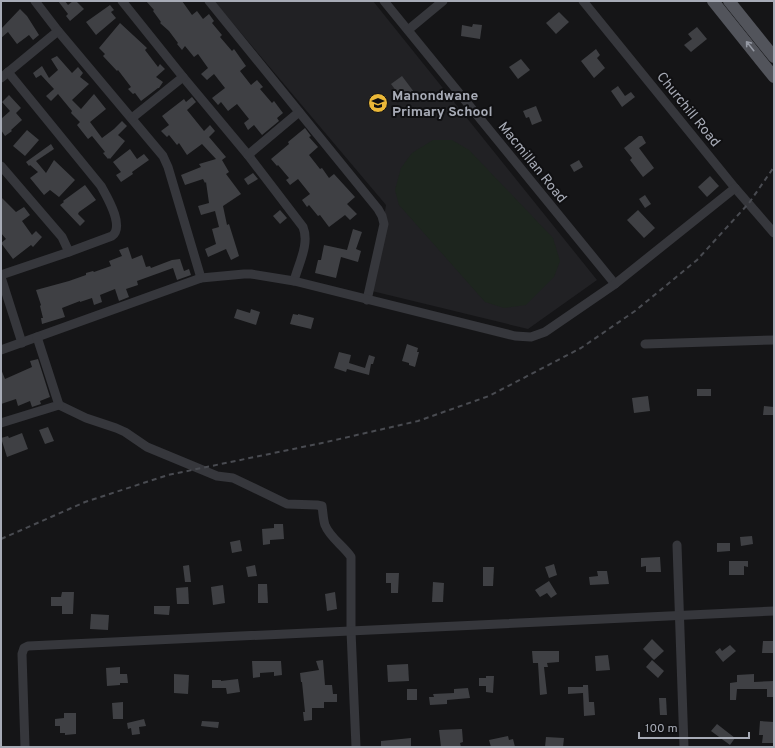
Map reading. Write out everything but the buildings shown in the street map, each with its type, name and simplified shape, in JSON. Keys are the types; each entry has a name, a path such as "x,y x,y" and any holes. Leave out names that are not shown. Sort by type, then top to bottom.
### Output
{"main road":[{"path":"713,1 774,77"},
{"path":"729,1 774,57"}],"street":[{"path":"35,1 58,31 163,156 168,167 201,278"},
{"path":"122,1 248,155 303,227 306,234 305,244 294,281"},
{"path":"208,1 378,209 382,216 384,224 367,300"},
{"name":"Macmillan Road","path":"384,1 615,284"},
{"path":"408,30 443,1"},
{"name":"Churchill Road","path":"583,1 774,234"},
{"path":"22,343 1,276 112,236 116,233 117,229 116,218 108,198 101,186 5,75 58,31"},
{"path":"132,118 183,77"},
{"path":"248,155 299,112"},
{"path":"1,166 62,237 69,252"},
{"path":"1,350 201,278 251,274 294,281 515,336 531,337 545,332 615,284 735,188"},
{"path":"37,337 59,405"},
{"path":"645,344 774,340"},
{"path":"1,423 59,405 86,418 121,430 146,447 217,476 233,478 287,504 322,506 325,525 332,536 351,557 351,630 356,747"},
{"path":"677,545 684,747"},
{"path":"25,747 22,654 24,648 28,646 774,611"}],"shaded area":[{"name":"Manondwane Primary School","path":"214,1 373,1 597,280 528,329 372,291 386,205"},
{"path":"433,140 452,140 469,150 553,238 560,261 554,277 526,305 504,308 485,302 399,205 395,190 401,168 412,153"}],"railway":[{"path":"1,539 85,502 168,475 322,443 418,421 489,396 581,348 635,311 697,260 749,203 774,167"}],"place":[{"name":"Manondwane Primary School","path":"378,103"}]}
